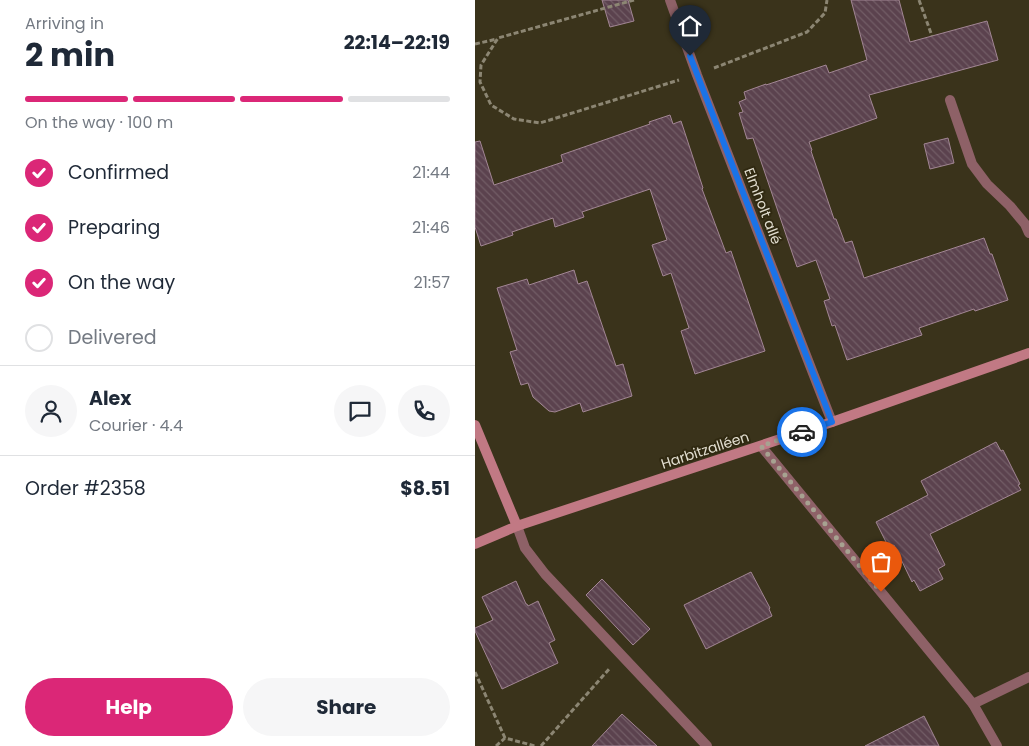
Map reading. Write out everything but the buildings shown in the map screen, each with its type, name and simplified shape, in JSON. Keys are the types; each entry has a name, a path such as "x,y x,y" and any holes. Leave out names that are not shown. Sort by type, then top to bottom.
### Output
{"street":[{"name":"Elmholt allé","path":"670,0 832,422"},
{"path":"950,100 972,164 987,184 1010,206 1025,224 1029,233"},
{"name":"Harbitzalléen","path":"475,544 517,526 761,446 1029,353"},
{"path":"475,425 525,548 545,574 707,746"},
{"path":"761,446 973,704 997,746"},
{"path":"973,704 1029,677"}],"path":[{"path":"475,44 634,0"},
{"path":"498,38 481,65 480,82 491,106 514,119 540,123 697,74 807,32 825,14 827,0"},
{"path":"919,0 932,36"},
{"path":"541,746 621,655"},
{"path":"475,672 505,738"},
{"path":"496,746 505,738"},
{"path":"505,738 535,746"}],"way so far":[{"path":"802,432 761,446 881,592"}],"route":[{"path":"690,56 832,422 802,432"}]}
